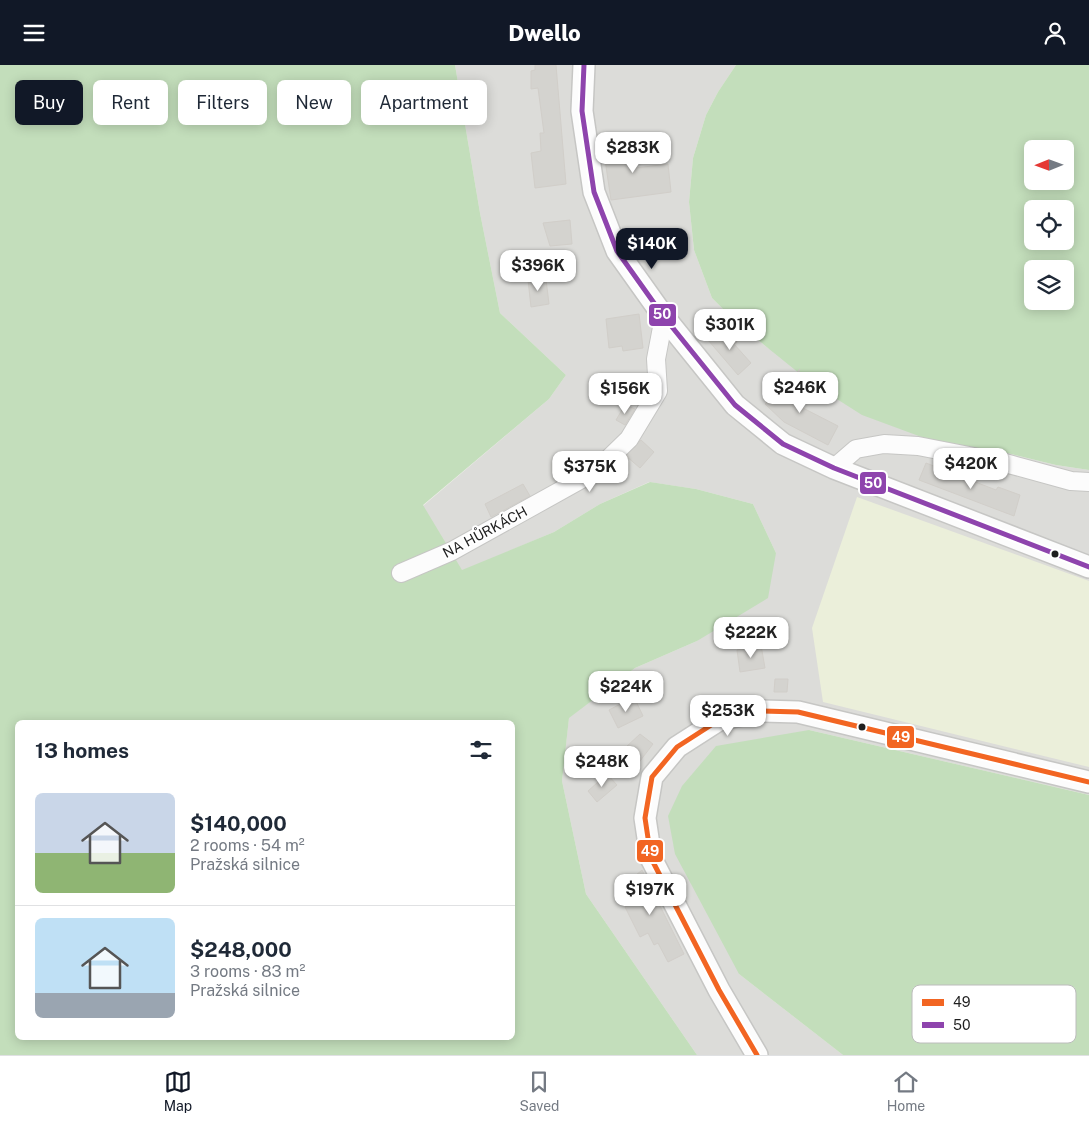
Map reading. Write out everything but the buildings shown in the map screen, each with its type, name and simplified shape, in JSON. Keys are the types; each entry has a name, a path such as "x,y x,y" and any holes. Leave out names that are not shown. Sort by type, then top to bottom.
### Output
{"street":[{"path":"584,65 582,111 594,192 617,251 664,317 735,405 783,444 834,468 1089,567"},
{"name":"NA HŮRKÁCH","path":"401,573 452,551 596,471 629,439 658,391 656,359 664,317"},
{"path":"834,468 856,449 884,444 918,447 1005,463 1071,481 1089,482"},
{"path":"757,1055 719,989 651,857 645,818 652,777 677,747 719,720 760,711 798,712 1089,782"}],"shaded area":[{"path":"455,65 736,65 718,92 706,115 693,158 689,202 694,250 712,298 737,323 768,348 1003,452 1056,465 1089,470 1089,795 809,730 739,974 843,1055 697,1055 586,894 562,781 569,717 635,668 697,641 776,553 753,504 696,489 649,482 600,504 554,532 462,571 423,506 549,399 566,375 500,313 465,125 487,125 487,80 458,80"}],"green space":[{"path":"0,65 455,65 458,80 361,80 361,125 465,125 500,313 566,375 549,399 423,505 462,570 554,532 600,504 650,482 696,489 753,504 776,553 768,598 697,641 635,668 569,718 562,781 586,894 697,1055 0,1055"},
{"path":"736,65 1089,65 1089,470 1056,465 1003,452 935,442 862,415 810,382 737,323 712,298 694,250 689,202 693,158 706,115 718,92"},
{"path":"857,497 1089,581 1089,767 823,702 812,628"},
{"path":"809,730 1089,795 1089,1055 843,1055 739,974 675,854 668,816 682,786 716,746"}],"transit line":[{"name":"50","path":"584,65 582,111 594,192 617,251 664,317 735,405 783,444 834,468 1089,567"},
{"name":"49","path":"757,1055 719,990 651,858 645,818 652,777 677,747 719,720 759,711 798,712 1089,782"}]}
